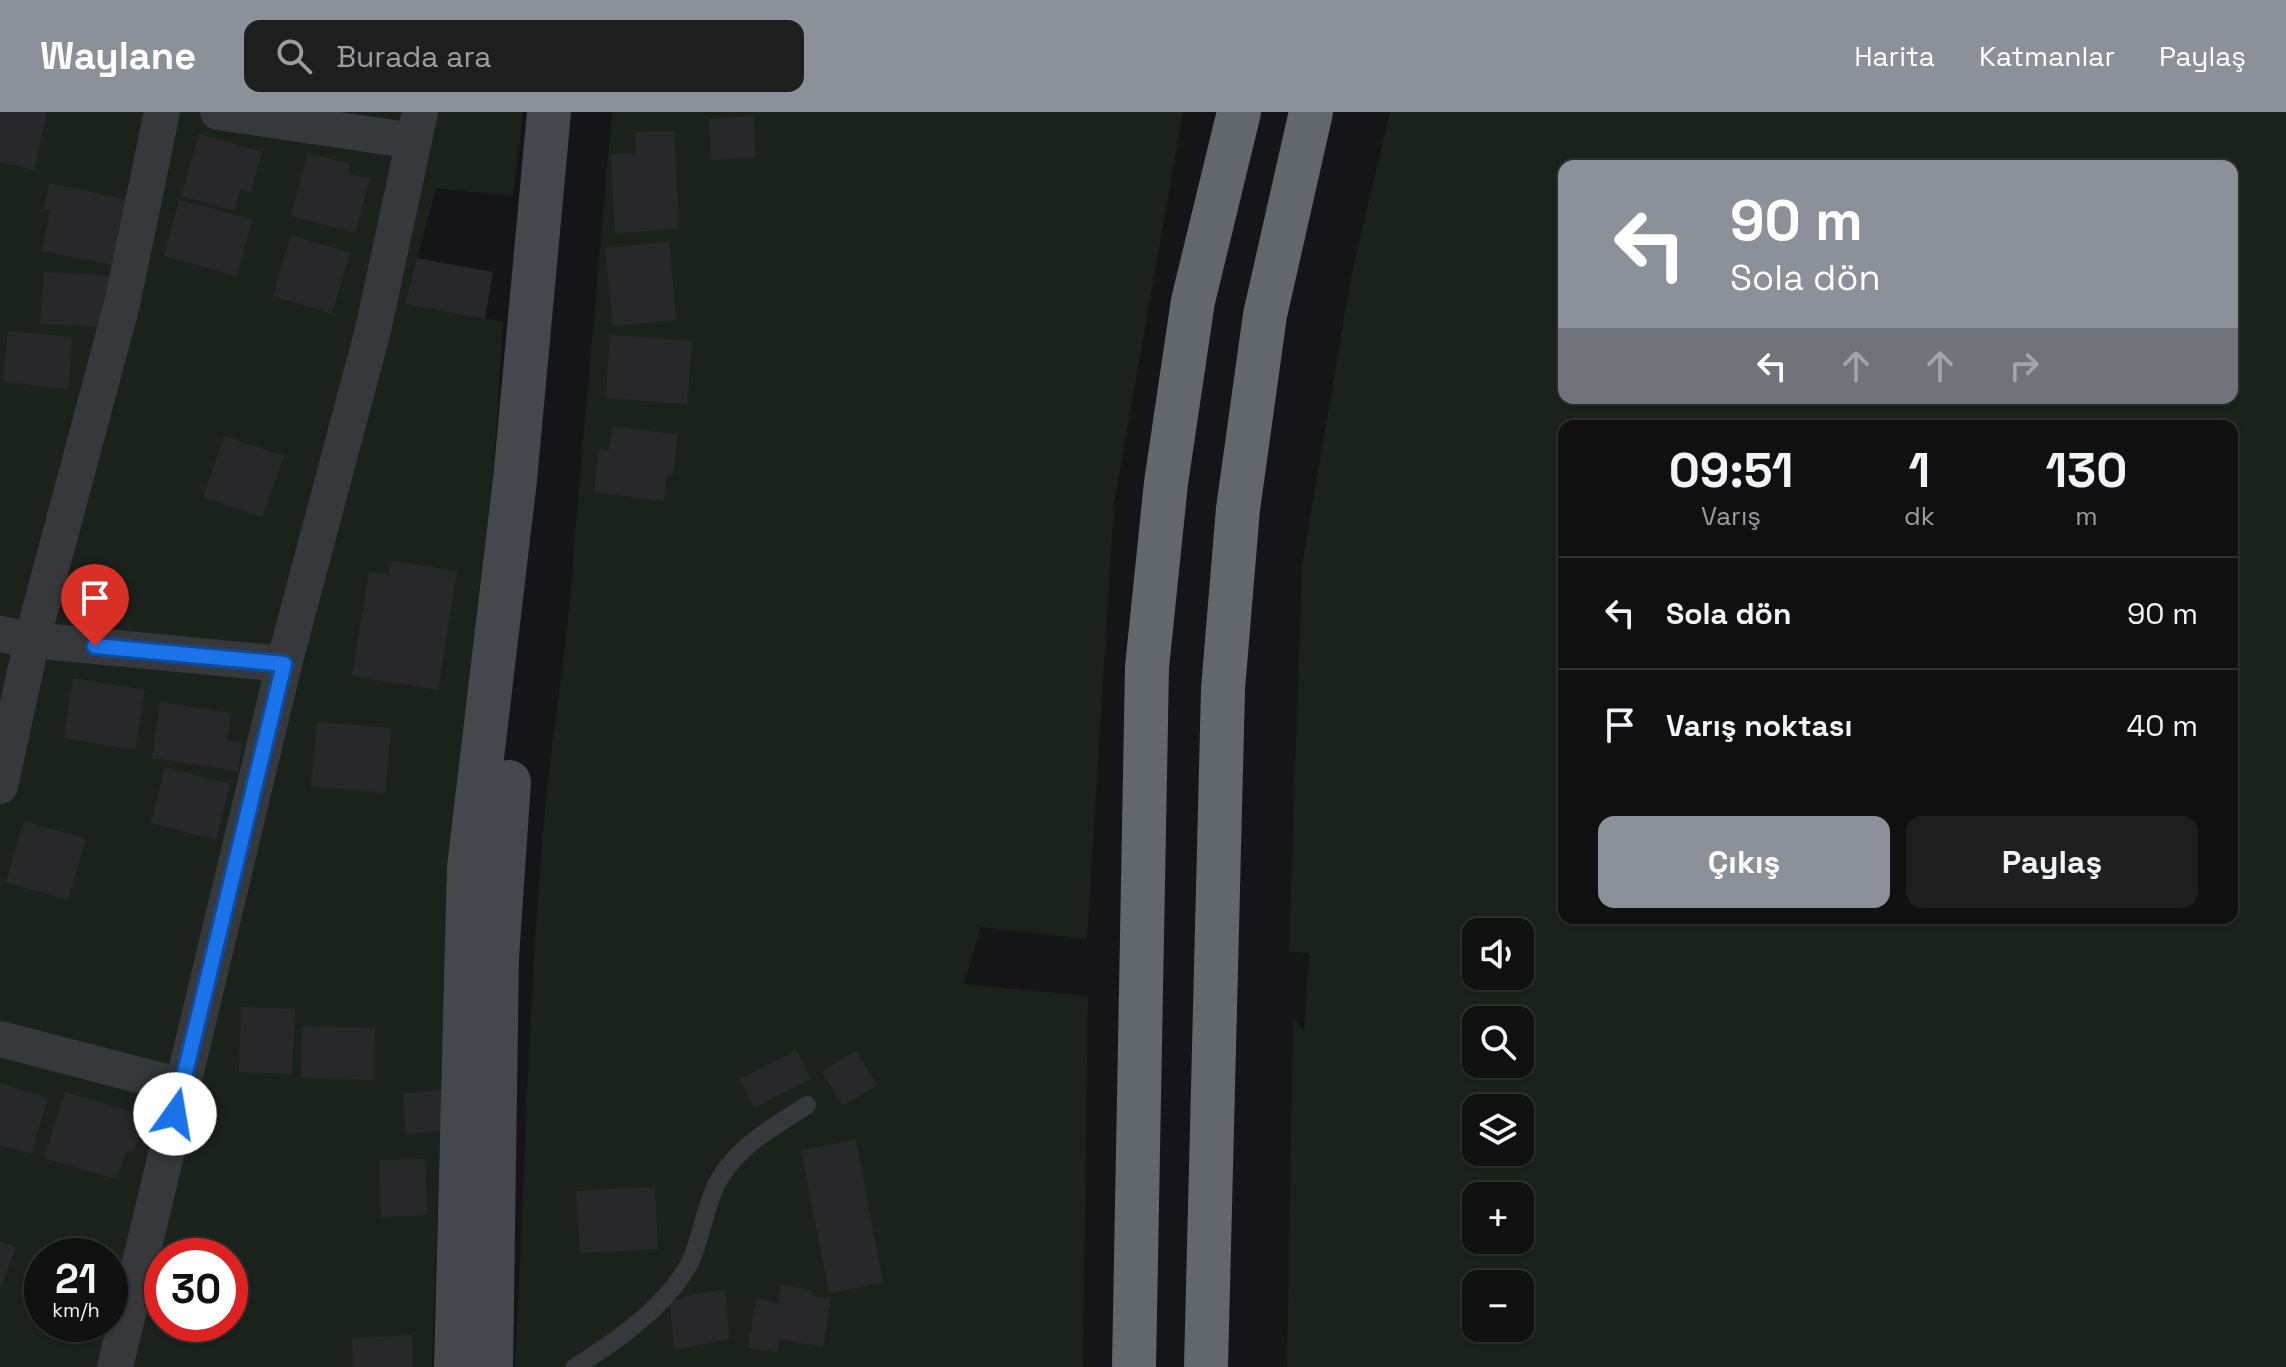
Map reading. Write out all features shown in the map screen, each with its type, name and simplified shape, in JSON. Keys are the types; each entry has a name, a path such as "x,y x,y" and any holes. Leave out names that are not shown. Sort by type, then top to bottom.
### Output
{"highway":[{"path":"1134,1367 1147,667 1166,483 1193,301 1239,112"},
{"path":"1206,1367 1223,689 1238,509 1265,315 1311,112"}],"main road":[{"path":"456,1367 469,867 515,480 549,112"},
{"path":"491,1367 497,957 505,813 579,112"}],"street":[{"path":"0,786 16,637 122,304 162,112"},
{"path":"115,1367 284,664 373,330 417,126 218,112"},
{"path":"16,637 284,664"},
{"path":"0,1039 181,1086"}],"lane":[{"path":"575,1367 610,1346 665,1296 690,1263 710,1200 725,1170 748,1146 807,1105"}],"shaded area":[{"path":"0,112 523,112 513,196 436,188 405,303 503,322 488,558 449,867 432,1367 0,1367"},
{"path":"612,112 1183,112 1114,503 1087,939 981,927 964,984 1088,996 1083,1367 515,1367 539,880 548,778 569,612"},
{"path":"1390,112 2286,112 2286,1367 1287,1367 1293,1018 1304,1032 1309,954 1289,951 1302,566 1351,277"}],"building":[{"path":"0,112 47,112 34,170 0,162"},
{"path":"754,116 755,157 711,160 709,119"},
{"path":"674,131 679,229 615,233 611,154 636,153 635,132"},
{"path":"199,134 262,152 251,192 240,189 234,211 181,196"},
{"path":"308,153 350,164 348,173 370,179 355,233 291,216"},
{"path":"49,183 128,200 114,265 42,251 50,210 44,209"},
{"path":"179,200 252,219 237,276 164,256"},
{"path":"291,235 350,253 332,314 273,296"},
{"path":"669,242 676,320 613,326 605,248"},
{"path":"417,258 493,272 485,319 405,304"},
{"path":"44,272 117,276 106,327 40,324"},
{"path":"8,331 72,337 68,389 3,382"},
{"path":"610,335 692,341 687,404 606,398"},
{"path":"613,426 678,435 673,475 667,474 664,501 594,492 599,449 609,451"},
{"path":"224,436 284,456 262,517 203,497"},
{"path":"392,561 457,571 438,690 352,676 369,572 389,575"},
{"path":"73,678 145,690 135,750 64,738"},
{"path":"160,702 231,713 227,741 242,743 238,771 152,758"},
{"path":"317,722 391,728 385,793 311,786"},
{"path":"165,767 230,784 216,840 151,823"},
{"path":"24,821 86,839 68,900 6,882"},
{"path":"241,1007 295,1009 292,1074 239,1072"},
{"path":"302,1026 375,1028 374,1080 301,1078"},
{"path":"796,1050 811,1079 754,1107 740,1079"},
{"path":"856,1051 877,1085 843,1106 822,1072"},
{"path":"0,1083 48,1098 31,1154 0,1145"},
{"path":"443,1090 447,1130 406,1134 403,1094"},
{"path":"65,1092 145,1116 134,1153 126,1151 117,1179 44,1158"},
{"path":"856,1140 883,1283 829,1293 801,1150"},
{"path":"425,1159 427,1215 381,1217 379,1160"},
{"path":"655,1187 658,1249 580,1253 576,1191"},
{"path":"0,1241 16,1247 0,1289"},
{"path":"781,1285 812,1290 812,1296 831,1299 823,1347 779,1339 777,1352 748,1348 756,1299 778,1303"},
{"path":"725,1289 729,1339 674,1350 670,1303 690,1295"},
{"path":"412,1335 413,1367 353,1367 352,1338"}],"route":[{"path":"95,646 284,664 175,1114"}]}
